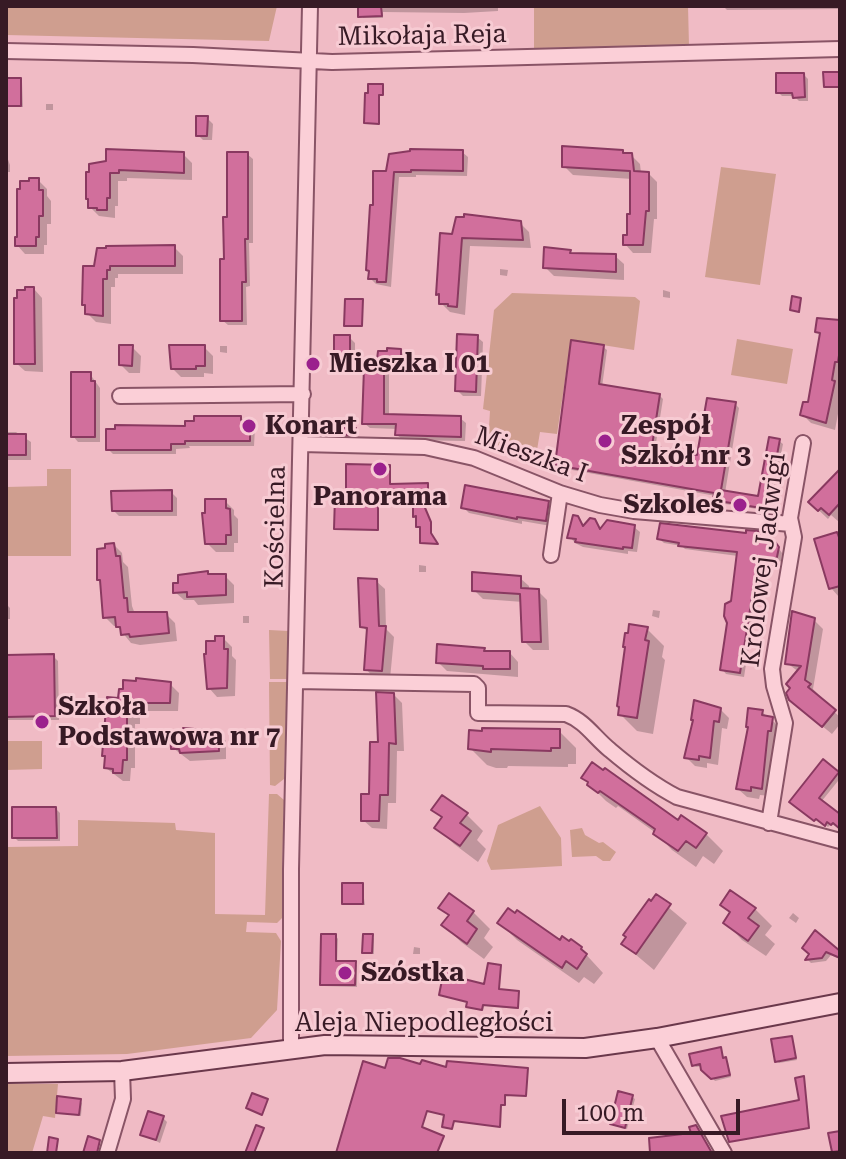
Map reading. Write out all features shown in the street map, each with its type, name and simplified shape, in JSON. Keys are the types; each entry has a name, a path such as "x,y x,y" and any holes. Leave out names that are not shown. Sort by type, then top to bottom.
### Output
{"main road":[{"name":"Aleja Niepodległości","path":"6,1073 122,1071 291,1048 364,1044 574,1049 657,1038 840,1003"}],"street":[{"name":"Kościelna","path":"291,1048 291,915 310,6"},
{"name":"Mikołaja Reja","path":"6,51 193,55 310,62 840,49"},
{"path":"120,396 303,394"},
{"name":"Królowej Jadwigi","path":"769,823 785,732 772,669 794,537 791,524 803,443"},
{"name":"Mieszka I","path":"301,444 444,450 514,472 560,493 600,505 634,511 791,524"},
{"path":"551,555 560,493"},
{"path":"296,681 474,684 478,688 478,713 566,714 578,719 609,749 669,793 687,801 840,841"},
{"path":"657,1038 724,1153"},
{"path":"107,1153 123,1099 122,1071"}],"shaded area":[{"path":"6,6 277,6 269,41 6,35"},
{"path":"534,6 688,6 689,46 534,48"},
{"path":"721,167 776,174 760,285 705,277"},
{"path":"512,293 635,297 640,301 634,350 571,340 557,434 540,432 537,450 488,444 490,411 483,409 494,310"},
{"path":"737,339 793,349 787,384 731,375"},
{"path":"47,469 71,469 71,556 6,556 6,487 47,486"},
{"path":"269,630 288,631 287,679 270,679"},
{"path":"269,682 287,682 284,779 275,786 270,785"},
{"path":"6,741 42,741 42,769 6,770"},
{"path":"269,794 277,794 284,800 282,874 286,891 284,916 277,923 247,922 246,932 276,933 281,941 277,1010 251,1038 127,1054 6,1056 6,847 78,846 78,820 175,823 176,830 215,833 215,914 265,915"},
{"path":"540,806 561,838 562,866 491,870 487,861 498,825"},
{"path":"582,828 585,835 603,842 616,852 610,861 596,856 572,857 570,830"},
{"path":"6,1084 58,1084 55,1118 43,1116 32,1153 6,1153"}],"building":[{"path":"358,6 381,6 382,16 358,17"},
{"path":"823,72 839,72 840,87 824,87"},
{"path":"776,73 804,73 805,97 793,98 792,93 776,93"},
{"path":"6,78 21,78 21,106 6,106"},
{"path":"368,84 383,84 383,95 379,95 379,124 364,123"},
{"path":"196,116 208,116 207,136 196,136"},
{"path":"562,146 623,150 623,153 632,153 634,171 649,172 649,211 646,211 643,245 623,245 623,235 627,235 627,214 630,214 630,171 562,167"},
{"path":"106,149 184,152 184,173 119,170 119,173 110,173 107,210 88,208 86,172 89,172 89,164 106,161"},
{"path":"410,149 463,150 463,171 394,172 386,282 377,282 377,279 368,279 369,271 366,270 373,171 386,171 389,154"},
{"path":"227,152 248,152 248,239 245,239 246,282 242,282 242,321 220,321 220,259 224,259 223,217 227,217"},
{"path":"29,178 39,178 39,190 43,190 39,237 36,237 36,246 15,246 17,189 20,189 20,181 29,181"},
{"path":"464,214 521,221 523,240 462,238 457,307 439,304 439,294 436,295 440,233 452,234 456,217 464,217"},
{"path":"175,245 175,266 110,266 107,279 103,279 103,316 85,314 85,305 82,305 83,266 94,266 97,248"},
{"path":"544,247 571,250 570,253 616,254 616,272 543,268"},
{"path":"25,287 34,287 35,364 14,364 14,298 17,298 17,290 25,290"},
{"path":"792,296 801,298 799,312 790,310"},
{"path":"345,299 363,299 362,326 344,326"},
{"path":"817,318 840,320 840,349 838,362 835,362 832,380 835,381 826,423 800,415 803,402 808,402 820,333 815,332"},
{"path":"457,334 478,335 476,392 455,391"},
{"path":"334,335 350,335 350,356 334,356"},
{"name":"Zespół Szkół nr 3","path":"571,340 604,345 599,384 660,394 652,446 697,455 707,398 736,402 721,490 758,496 769,437 780,439 767,509 713,500 714,493 555,465"},
{"path":"119,345 133,345 132,366 119,365"},
{"path":"169,345 205,345 205,366 171,369"},
{"path":"387,348 401,349 401,370 384,369 384,414 461,416 461,437 395,435 396,424 362,424 364,368 376,368 378,351 387,351"},
{"path":"71,372 91,372 91,381 95,381 95,437 71,437"},
{"path":"194,416 241,416 241,420 250,420 250,441 185,441 185,444 171,444 171,450 106,450 106,429 115,429 115,425 185,426 185,421 194,421"},
{"path":"329,427 356,428 356,435 328,435"},
{"path":"6,434 26,434 26,455 6,455"},
{"path":"346,464 390,465 390,484 428,483 428,495 423,503 431,522 431,533 438,544 420,543 420,527 416,527 416,516 413,517 413,497 378,498 378,530 334,529 335,496 346,496"},
{"path":"840,469 840,503 829,515 821,508 818,511 808,502"},
{"path":"465,485 549,501 546,521 517,519 461,508"},
{"path":"172,490 172,511 112,511 111,491"},
{"path":"205,499 226,499 226,508 230,509 231,535 226,535 226,544 205,544 202,513 205,513"},
{"path":"573,515 578,516 583,526 590,518 595,519 600,529 607,520 635,525 632,548 575,542 576,539 567,538"},
{"path":"660,523 746,533 746,530 768,532 779,547 777,557 756,572 740,673 720,670 727,623 725,604 731,601 737,552 678,546 679,543 657,539"},
{"path":"837,532 840,540 840,586 829,589 814,539"},
{"path":"114,543 116,556 120,556 128,612 167,612 169,633 121,635 115,617 103,618 100,580 97,580 97,549"},
{"path":"208,571 208,574 226,574 226,595 187,597 187,592 173,593 173,583 178,583 178,575"},
{"path":"472,572 521,576 521,588 539,589 541,642 522,642 520,594 472,591"},
{"path":"358,578 377,579 379,626 386,626 382,671 364,670 367,628 360,627"},
{"path":"792,611 815,618 805,680 811,684 808,687 836,710 822,727 789,700 786,693 790,688 786,684 801,666 785,664"},
{"path":"629,624 648,627 645,640 649,641 637,718 618,715 617,706 625,633 628,633"},
{"path":"215,636 224,636 224,649 228,649 227,688 207,689 204,654 206,641 215,641"},
{"path":"437,644 485,648 484,651 510,651 510,669 436,663"},
{"path":"54,654 55,716 6,717 6,655"},
{"path":"136,678 171,682 170,703 132,703 132,716 127,716 127,760 123,760 122,773 113,773 113,769 104,768 105,756 102,756 107,697 118,698 119,689 123,689 123,680 136,681"},
{"path":"376,692 394,693 396,744 389,743 388,795 380,795 379,821 361,821 361,794 369,794 370,742 378,742"},
{"path":"694,700 721,708 719,722 714,721 710,758 699,756 699,760 684,758 693,720"},
{"path":"748,708 763,710 762,715 773,717 771,731 768,731 762,789 751,787 751,791 736,789 748,727"},
{"path":"183,728 218,731 219,751 180,753 179,749 171,749 170,731 183,731"},
{"path":"482,728 560,729 560,748 551,748 551,751 491,749 491,752 468,749 469,730 482,731"},
{"path":"823,759 839,772 819,798 840,814 840,829 833,823 827,822 825,826 816,819 814,821 789,802"},
{"path":"592,762 678,820 681,815 707,833 696,848 686,841 678,851 653,834 655,829 587,785 588,782 581,778"},
{"path":"442,795 468,813 460,823 471,831 460,846 434,828 442,817 431,810"},
{"path":"12,807 56,807 57,838 12,838"},
{"path":"342,883 363,883 363,904 342,904"},
{"path":"730,890 756,908 748,918 759,926 748,941 723,923 730,912 720,905"},
{"path":"449,893 474,911 467,921 477,929 467,944 441,925 449,915 438,908"},
{"path":"656,894 671,904 636,954 621,944 626,937 623,935"},
{"path":"508,908 515,913 517,910 560,940 562,936 582,947 587,954 577,969 566,961 562,968 497,923"},
{"path":"815,930 840,951 840,958 826,952 822,958 805,960 809,954 802,948"},
{"path":"321,934 336,934 336,961 356,961 355,985 320,985"},
{"path":"363,934 373,934 372,953 362,953"},
{"path":"488,963 501,965 499,989 519,991 518,1008 483,1005 482,1010 466,1007 467,1002 439,995 444,970 457,973 456,977 484,984"},
{"path":"792,1036 796,1058 775,1062 771,1039"},
{"path":"721,1047 730,1075 711,1079 701,1070 700,1064 692,1066 689,1054"},
{"path":"388,1058 420,1064 422,1060 446,1067 447,1061 528,1068 526,1096 505,1095 505,1105 501,1105 500,1127 454,1121 452,1129 442,1127 444,1115 427,1111 422,1127 444,1136 437,1153 336,1153 363,1061 385,1068"},
{"path":"804,1076 809,1128 729,1142 721,1116 799,1100 795,1078"},
{"path":"618,1091 633,1095 625,1128 610,1124"},
{"path":"252,1093 268,1099 262,1115 246,1108"},
{"path":"57,1096 81,1099 79,1115 56,1113"},
{"path":"148,1111 164,1116 156,1140 140,1135"},
{"path":"256,1125 264,1128 254,1153 245,1153"},
{"path":"696,1125 712,1153 650,1153 649,1138 691,1133 689,1127"},
{"path":"840,1131 840,1151 832,1152 828,1133"},
{"path":"88,1136 100,1140 97,1153 83,1153"},
{"path":"49,1137 58,1139 56,1153 47,1153"}],"place":[{"name":"Mieszka I 01","path":"313,364"},
{"name":"Konart","path":"249,426"},
{"name":"Zespół Szkół nr 3","path":"605,441"},
{"name":"Panorama","path":"380,469"},
{"name":"Szkoleś","path":"740,505"},
{"name":"Szkoła Podstawowa nr 7","path":"42,722"},
{"name":"Szóstka","path":"345,973"}]}
